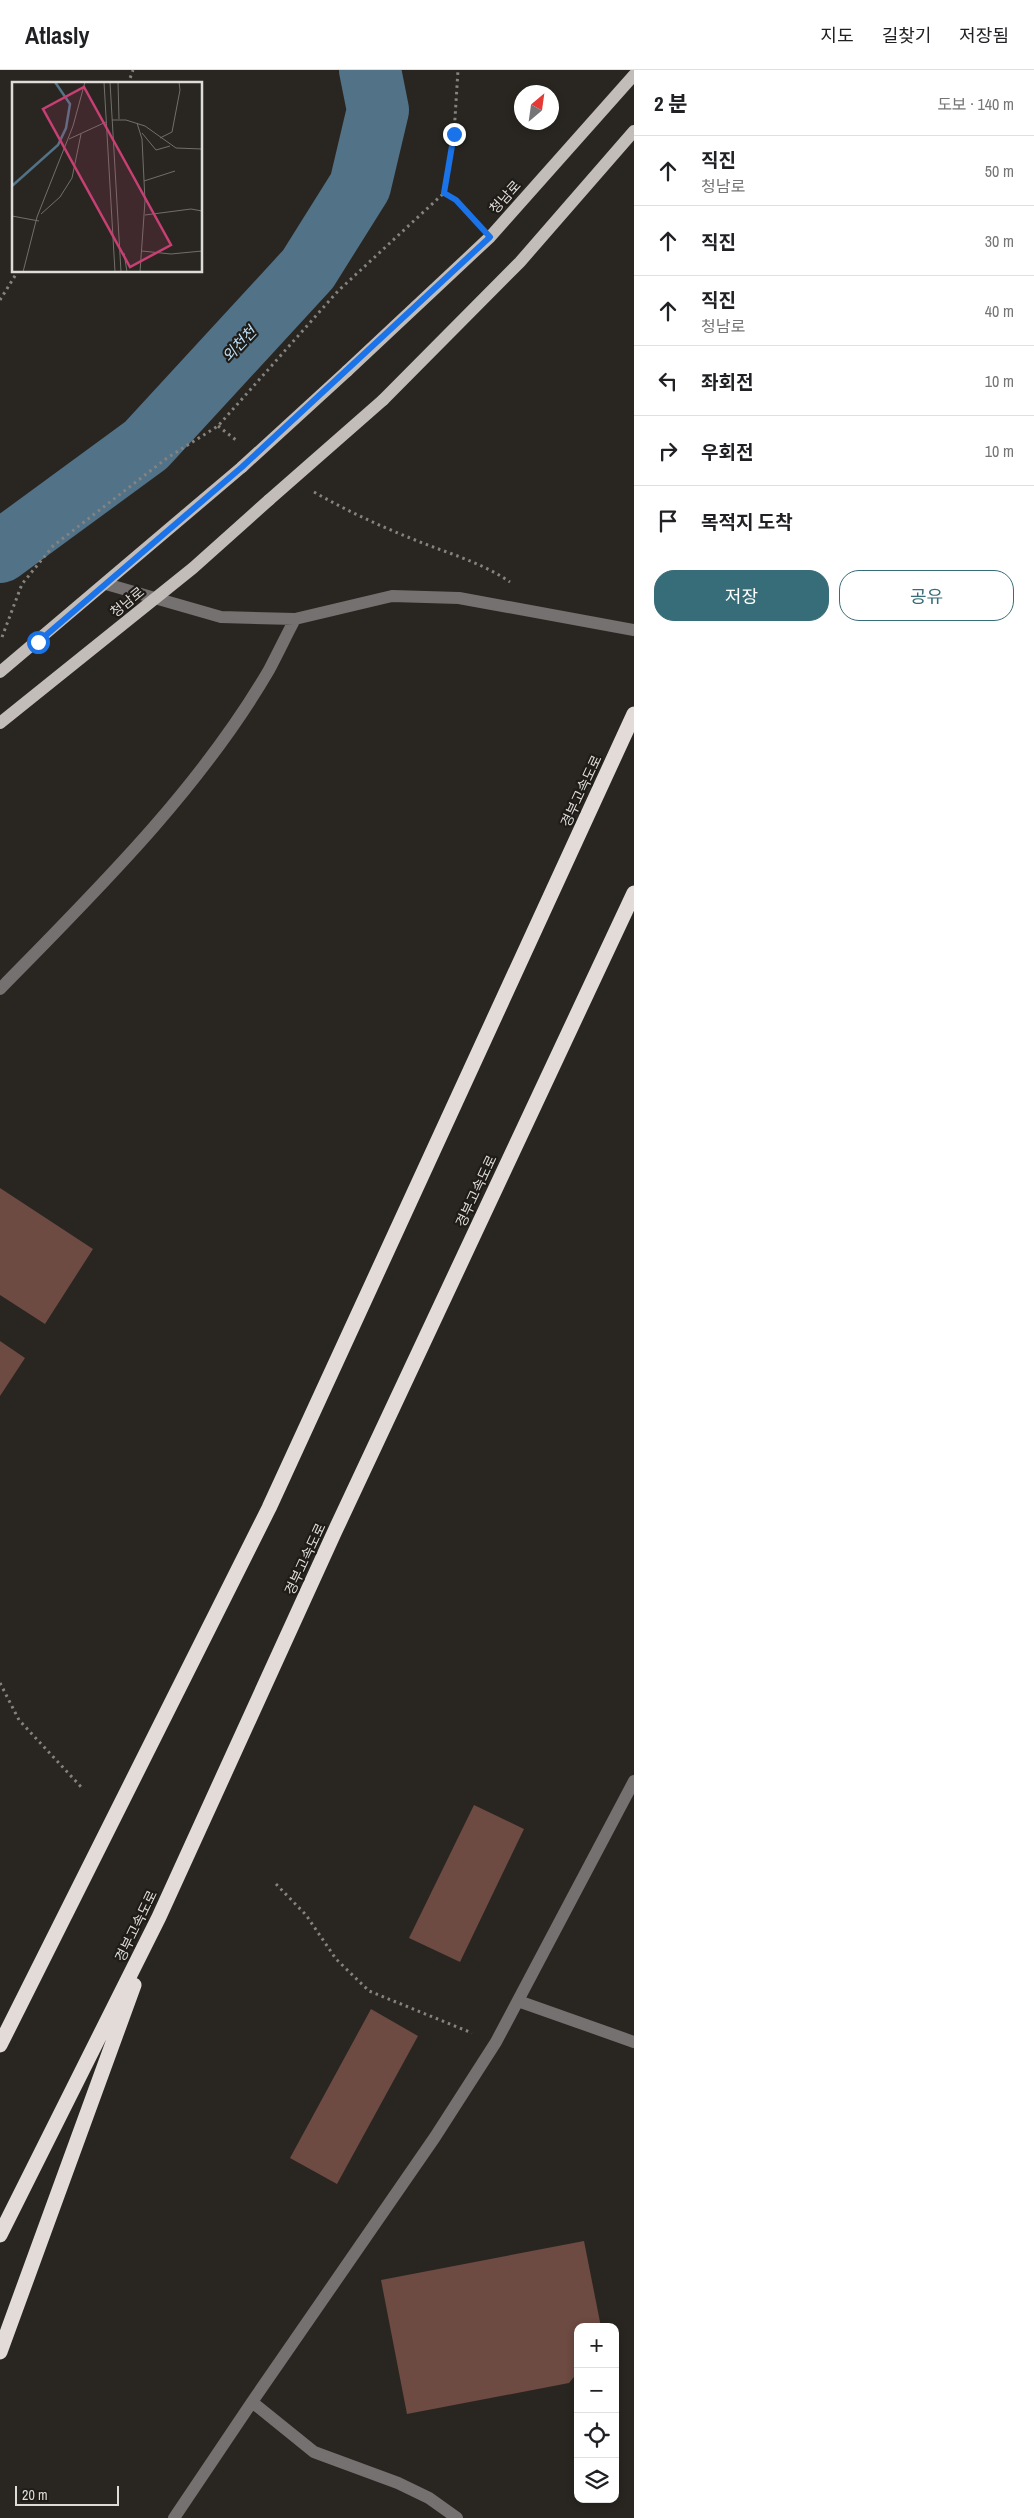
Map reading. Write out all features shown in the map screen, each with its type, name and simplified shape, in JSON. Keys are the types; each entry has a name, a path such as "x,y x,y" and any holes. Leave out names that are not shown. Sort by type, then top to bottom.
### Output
{"highway":[{"name":"경부고속도로","path":"0,2045 268,1508 634,714"},
{"name":"경부고속도로","path":"0,2235 159,1917 331,1540 634,893"},
{"path":"0,2352 159,1917"}],"main road":[{"name":"청남로","path":"0,672 242,467 490,237 634,75"},
{"name":"청남로","path":"0,723 193,568 383,400 520,262 634,131"}],"street":[{"path":"106,584 220,617 295,619 392,596 402,596 459,598 634,630"},
{"path":"0,989 64,924 152,827 214,751 269,670 295,619"},
{"path":"174,2518 435,2137 496,2042 634,1781"},
{"path":"518,2001 634,2042"},
{"path":"252,2402 314,2452 398,2483 429,2498 457,2518"}],"path":[{"path":"0,640 7,627 22,584 52,546 167,458 218,426 338,291 444,193 454,134 459,87 458,70"},
{"path":"444,193 456,200 490,237"},
{"path":"0,300 17,272"},
{"path":"218,426 241,444"},
{"path":"306,488 347,511 416,541 462,556 518,587"},
{"path":"0,1683 19,1720 83,1789"},
{"path":"276,1884 306,1915 336,1959 369,1991 417,2012 496,2042"}],"building":[{"path":"0,1188 93,1249 45,1324 0,1295"},
{"path":"0,1341 25,1358 0,1396"},
{"path":"474,1805 524,1829 460,1962 409,1938"},
{"path":"371,2009 418,2036 337,2184 290,2158"},
{"path":"584,2241 600,2323 574,2323 574,2377 569,2383 407,2414 381,2280"}],"waterway":[{"name":"외천천","path":"0,552 146,445 308,269 360,186 378,110 370,70"}],"route":[{"path":"38,642 242,467 490,237 456,200 444,193 454,134"}]}
